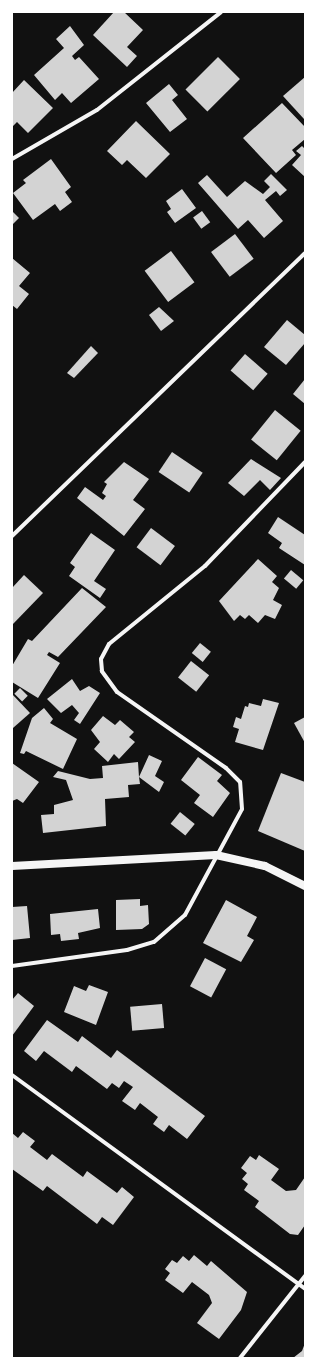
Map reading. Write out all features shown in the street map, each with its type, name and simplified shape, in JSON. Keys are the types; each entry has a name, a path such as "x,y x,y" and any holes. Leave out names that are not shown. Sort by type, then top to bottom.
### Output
{"main road":[{"path":"12,866 216,855 265,866 305,886"}],"street":[{"path":"12,158 97,110 221,12"},
{"path":"12,536 305,253"},
{"path":"12,966 127,950 154,942 185,915 242,809 240,782 226,768 117,692 102,671 101,659 109,644 205,566 305,462"},
{"path":"12,1074 305,1289"},
{"path":"240,1358 305,1276"}],"building":[{"path":"114,12 124,12 143,30 127,47 137,56 127,67 93,35"},
{"path":"70,26 84,45 72,56 75,60 79,57 99,79 71,103 62,93 55,100 34,75 64,48 56,39"},
{"path":"218,57 240,79 207,111 185,90"},
{"path":"305,77 305,118 304,119 283,96"},
{"path":"24,80 53,108 28,133 17,122 12,127 12,93"},
{"path":"169,84 178,95 172,100 187,119 170,132 146,103"},
{"path":"282,103 305,127 305,139 292,150 296,155 276,173 243,138"},
{"path":"136,121 170,154 146,178 127,160 122,165 107,151"},
{"path":"302,146 305,149 305,177 292,165 301,155 296,151"},
{"path":"51,159 71,187 65,192 72,202 60,211 55,204 33,220 13,193 26,183 23,180"},
{"path":"271,174 287,190 280,196 276,191 265,200 283,221 264,238 248,220 238,229 198,183 207,175 227,197 245,181 263,194 270,187 264,181"},
{"path":"182,189 196,208 175,223 167,212 171,209 166,201"},
{"path":"12,211 19,218 12,225"},
{"path":"202,211 210,222 201,229 193,217"},
{"path":"235,234 254,259 230,277 211,252"},
{"path":"171,251 194,282 168,302 145,271"},
{"path":"12,258 30,273 19,286 29,294 17,309 12,305"},
{"path":"159,307 174,321 161,331 149,315"},
{"path":"287,320 305,335 305,343 286,365 264,347"},
{"path":"91,346 98,353 74,378 67,373"},
{"path":"245,354 268,374 253,390 231,371"},
{"path":"305,379 305,404 293,394"},
{"path":"275,410 301,431 277,460 251,440"},
{"path":"172,452 203,473 189,493 159,472"},
{"path":"251,459 281,478 270,490 260,480 244,496 228,483"},
{"path":"124,462 149,479 133,500 145,509 124,536 77,498 85,487 103,500 106,496 102,493 107,484 104,482"},
{"path":"278,517 305,535 305,565 279,548 282,543 268,533"},
{"path":"151,528 175,546 161,565 137,547"},
{"path":"91,533 115,550 94,581 106,589 100,598 69,576 75,567 70,563"},
{"path":"258,559 277,576 272,582 279,588 273,600 282,605 275,619 265,615 258,623 249,615 245,619 240,615 234,621 219,601"},
{"path":"291,570 303,580 296,589 284,578"},
{"path":"24,575 43,593 12,625 12,588"},
{"path":"82,588 106,607 58,657 49,652 47,655 60,663 38,698 12,682 12,666 28,639 32,641"},
{"path":"200,643 211,652 203,662 192,653"},
{"path":"191,661 209,675 196,692 178,678"},
{"path":"72,679 80,691 89,686 100,693 80,724 74,720 79,713 72,705 61,713 47,699"},
{"path":"20,688 28,696 22,701 14,694"},
{"path":"12,694 30,713 13,728 12,727"},
{"path":"263,699 279,703 263,750 235,742 239,729 233,727 236,717 241,719 245,706 248,707 249,703 261,706"},
{"path":"44,708 53,719 50,723 77,739 63,769 26,751 24,754 20,753 32,718"},
{"path":"103,716 115,725 120,720 134,732 129,737 135,742 119,759 114,754 108,762 94,749 100,742 91,730"},
{"path":"305,717 305,743 294,723"},
{"path":"149,755 162,761 155,776 164,782 159,792 139,777"},
{"path":"198,757 222,775 217,781 230,793 213,817 194,803 200,795 181,780"},
{"path":"138,762 140,784 128,785 129,797 105,799 106,826 43,833 41,815 54,814 54,805 73,800 66,780 53,777 58,771 90,779 103,778 102,766"},
{"path":"12,763 39,782 23,803 17,799 12,801"},
{"path":"281,773 305,782 305,851 258,831"},
{"path":"180,812 195,824 185,836 171,824"},
{"path":"140,899 140,906 148,905 149,924 142,929 116,930 116,900"},
{"path":"226,900 257,917 247,936 254,940 241,962 203,943"},
{"path":"27,906 30,938 12,940 12,907"},
{"path":"98,909 100,928 78,933 79,939 61,941 60,934 51,935 50,914"},
{"path":"205,958 226,969 211,998 190,986"},
{"path":"89,985 108,992 96,1025 64,1012 74,986 86,991"},
{"path":"18,993 34,1006 12,1036 12,1000"},
{"path":"162,1004 164,1028 132,1031 130,1007"},
{"path":"47,1020 78,1042 82,1036 111,1058 117,1050 205,1116 187,1139 169,1125 164,1132 153,1124 158,1117 140,1103 135,1110 122,1101 133,1087 124,1081 119,1088 112,1083 107,1089 76,1066 72,1072 44,1051 36,1061 24,1051"},
{"path":"23,1132 35,1141 30,1147 47,1160 52,1154 83,1177 87,1171 117,1193 122,1187 134,1197 113,1225 102,1217 97,1224 47,1186 43,1191 12,1169 12,1133 18,1138"},
{"path":"259,1155 279,1169 271,1180 286,1191 296,1190 305,1177 305,1225 298,1235 290,1234 255,1207 259,1201 244,1190 248,1184 242,1179 247,1173 241,1168 250,1156 256,1160"},
{"path":"194,1255 207,1266 211,1261 247,1292 241,1310 219,1339 197,1323 212,1303 209,1295 192,1282 183,1293 165,1280 170,1273 165,1269 172,1260 177,1263 183,1256 189,1261"},
{"path":"305,1343 305,1358 293,1358 302,1351"}]}
